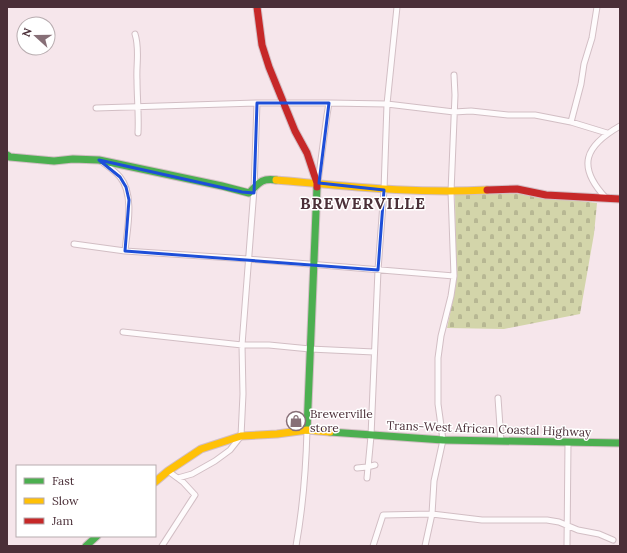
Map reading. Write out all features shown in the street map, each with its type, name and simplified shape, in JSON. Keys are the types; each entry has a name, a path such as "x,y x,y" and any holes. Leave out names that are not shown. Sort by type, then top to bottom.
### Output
{"main road":[{"path":"257,7 262,45 283,103 295,131 307,153 317,183 307,430"},
{"path":"7,155 10,157 54,161 73,159 99,160 250,193 261,181 266,179 384,190 451,192 517,189 546,194 620,199"},
{"name":"Trans-West African Coastal Highway","path":"156,481 168,471 201,449 241,436 277,434 307,430 371,436 443,440 620,443"},
{"path":"86,546 96,537"}],"street":[{"path":"367,478 371,436 387,104 396,7"},
{"path":"571,122 581,84 584,64 592,38 597,7"},
{"path":"135,34 138,51 138,133"},
{"path":"425,546 432,514 434,481 443,440 438,404 438,358 441,336 451,296 454,276 451,192 455,95 454,75"},
{"path":"178,478 192,474 216,461 230,450 241,436 243,394 242,345 254,189 257,103"},
{"path":"96,108 257,103 387,104 454,112 471,111 508,115 535,115 571,122 608,133"},
{"path":"317,183 320,175 326,115 329,104"},
{"path":"606,198 598,190 589,175 587,165 589,155 595,145 608,133 620,126"},
{"path":"99,160 120,177 126,187 129,200 125,251"},
{"path":"74,244 125,251 248,259 454,276"},
{"path":"124,332 242,345 269,345 310,349 374,352"},
{"path":"498,398 501,441"},
{"path":"296,546 302,513 306,472 307,430"},
{"path":"567,546 568,443"},
{"path":"357,468 375,465"},
{"path":"162,546 195,494 168,471"},
{"path":"373,546 383,515 432,514 482,520 547,520 559,522 614,540"}],"highlighted area":[{"path":"257,103 329,103 319,183 384,190 378,270 125,251 129,200 126,187 120,177 99,160 242,192 254,193"}],"green space":[{"path":"513,193 597,203 594,234 580,314 504,329 447,328 456,285 455,195"}],"traffic: fast":[{"path":"7,155 10,157 54,161 73,159 99,160 249,193 261,182 276,180"},
{"path":"307,430 317,187"},
{"path":"330,432 443,440 620,443"},
{"path":"86,546 96,537"}],"traffic: slow":[{"path":"276,180 407,190 487,190"},
{"path":"156,481 168,471 201,449 241,436 277,434 307,430 330,432"}],"traffic: jam":[{"path":"257,7 262,45 269,67 295,131 307,153 317,187"},
{"path":"487,190 517,189 546,195 620,199"}],"place":[{"name":"Brewerville store","path":"296,421"}],"district":[{"name":"BREWERVILLE","path":"363,203"}]}
